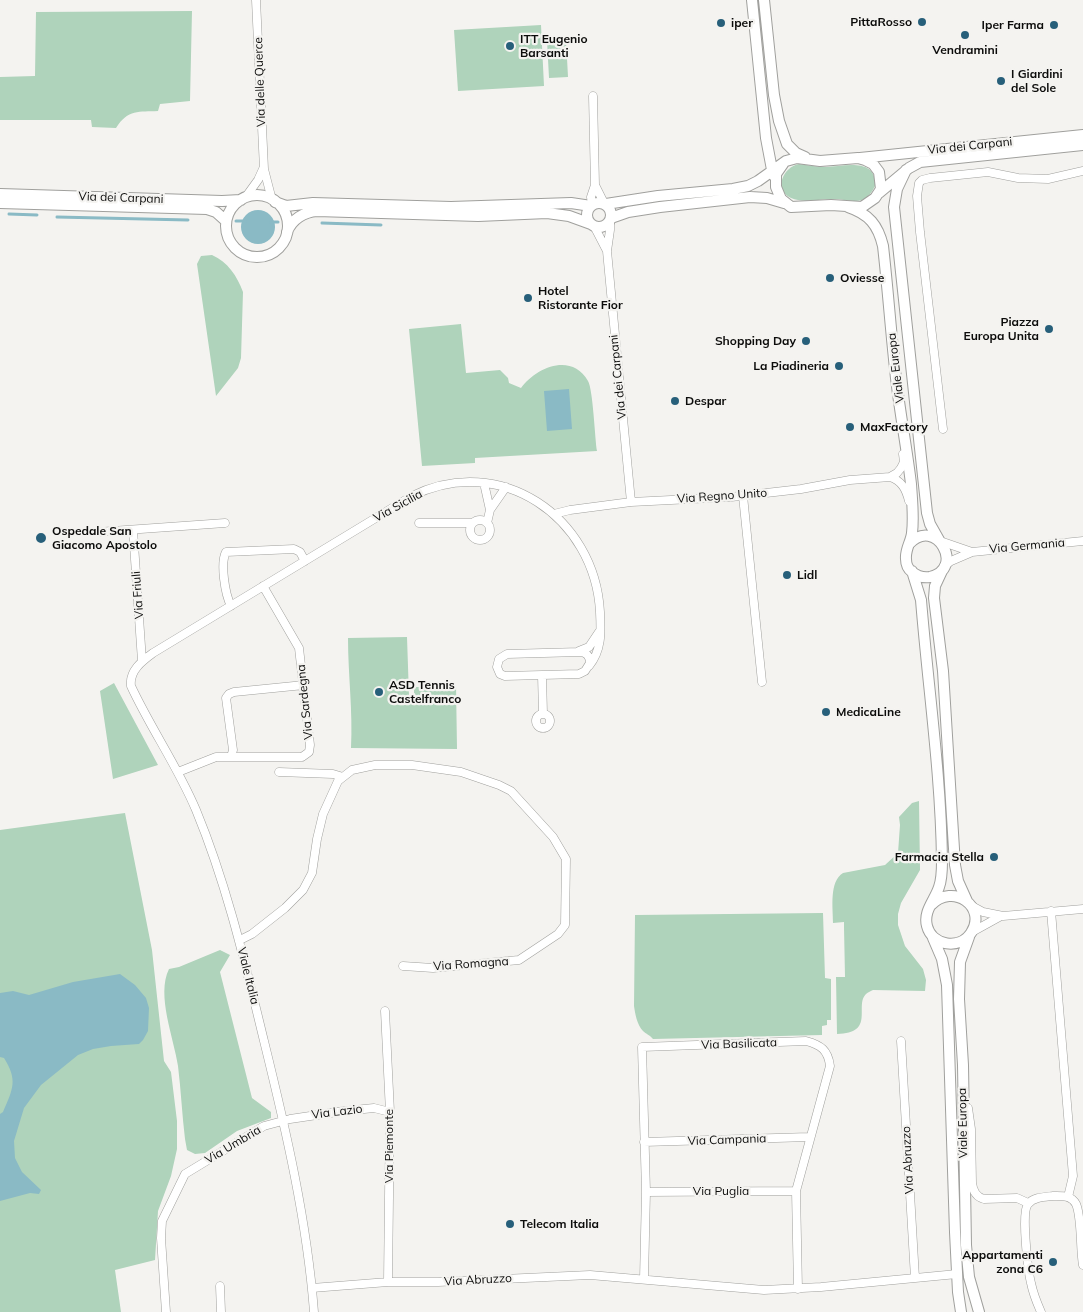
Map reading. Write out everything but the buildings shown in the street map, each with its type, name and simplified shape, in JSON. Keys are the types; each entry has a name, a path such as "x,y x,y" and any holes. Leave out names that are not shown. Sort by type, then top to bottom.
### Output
{"street":[{"name":"Via delle Querce","path":"256,0 263,165 265,178 274,201"},
{"path":"752,0 766,138 778,195 785,204"},
{"path":"764,0 774,95 782,133 785,141 793,151 813,160"},
{"path":"593,96 596,185 605,204 611,210 610,219"},
{"name":"Via dei Carpani","path":"783,164 796,158 829,161 1083,135"},
{"path":"755,183 766,169 766,138"},
{"name":"Via dei Carpani","path":"848,207 866,206 882,187 917,163 929,160 1083,145"},
{"name":"Viale Europa","path":"856,158 873,164 879,172 882,187 894,207"},
{"path":"783,164 755,183 733,189 658,196 605,204 597,202 591,205 571,203 422,211 314,212 298,218 290,226 282,244 271,254 258,257 249,256 237,250 227,234 226,221 230,210 243,199 257,196 286,206 313,203 422,211 478,216 547,213 568,216 593,225 604,226 610,219 628,212 750,197 767,198 797,207 831,205 848,207"},
{"path":"775,181 776,172 783,164"},
{"name":"Via delle Querce","path":"243,199 260,178 263,165"},
{"name":"Viale Europa","path":"906,170 897,190 894,207 927,513 930,524 946,553 944,567 935,586 934,602 943,671 955,865 958,881 975,918 960,962 967,1263 972,1292 979,1312"},
{"path":"943,430 920,223 917,192 919,183 930,178 988,172 1018,178 1048,178 1083,171"},
{"path":"593,225 587,215 596,185"},
{"name":"Via dei Carpani","path":"0,194 216,201 243,199"},
{"path":"274,201 284,213 287,222 287,232"},
{"name":"Via dei Carpani","path":"0,204 207,209 216,212 226,221"},
{"name":"Viale Europa","path":"848,207 867,216 875,224 880,234 910,477 912,535 906,550 906,559 912,571 921,600 940,798 942,867 939,888 926,920 927,928 942,959 947,985 957,1274 961,1312"},
{"name":"Via dei Carpani","path":"610,219 607,251 631,502"},
{"name":"Via dei Carpani","path":"593,225 607,251"},
{"path":"890,476 899,471 904,462 897,380"},
{"path":"890,476 898,480 905,489 912,522"},
{"name":"Via Regno Unito","path":"554,514 631,502 743,496 890,476"},
{"path":"484,483 490,510"},
{"name":"Via Sicilia","path":"142,661 305,560 420,492 452,484 484,483 506,487 527,496 554,514 575,537 584,551 592,570 599,598 600,630 598,650 589,666"},
{"path":"472,523 469,530 471,536 480,540 486,538 490,532 487,522 490,510 506,487"},
{"path":"743,496 762,682"},
{"path":"419,523 472,523 478,520 487,522"},
{"path":"98,532 225,523"},
{"name":"Via Friuli","path":"133,530 142,661"},
{"path":"910,544 917,538 924,536 939,541"},
{"name":"Via Germania","path":"939,541 972,552"},
{"name":"Via Germania","path":"944,567 951,561 972,552 1083,541"},
{"path":"231,606 226,594 223,560 226,552 294,549 300,552 305,560"},
{"path":"912,571 917,575 928,577 937,574 944,567"},
{"name":"Via Sardegna","path":"178,772 216,757 302,757 309,752 310,745 299,648 263,586"},
{"path":"577,652 589,647 600,630"},
{"path":"584,652 590,660 589,666 579,674 503,675 498,670 498,661 500,657 507,654 584,652"},
{"name":"Viale Italia","path":"142,661 132,674 130,686 178,772 209,843 240,940 284,1121 312,1288 314,1312"},
{"path":"542,675 543,714"},
{"path":"232,757 233,750 226,698 229,694 304,685"},
{"name":"Via Romagna","path":"343,777 352,770 375,765 412,765 461,772 499,785 511,791 553,837 566,858 564,925 558,934 528,956 519,960 433,968 404,966"},
{"path":"279,772 333,774 343,777"},
{"path":"240,940 285,908 303,890 312,873 323,814 338,781 343,777"},
{"path":"931,905 940,897 948,895 957,896 983,912 1003,916 1083,909"},
{"path":"1051,911 1073,1176 1068,1196"},
{"path":"931,934 940,942 950,944 962,942 971,933 1003,916"},
{"name":"Via Piemonte","path":"385,1011 390,1112 388,1282"},
{"name":"Via Basilicata","path":"644,1142 642,1047 806,1041 817,1044 826,1051 830,1066 809,1137"},
{"name":"Via Abruzzo","path":"901,1041 915,1278"},
{"path":"963,1090 970,1129 973,1191 984,1199 1017,1198 1028,1203"},
{"name":"Via Lazio","path":"284,1121 312,1114 374,1108 390,1112"},
{"name":"Via Umbria","path":"166,1312 160,1238 162,1221 185,1174 264,1126 284,1121"},
{"path":"798,1289 796,1191 809,1137"},
{"name":"Via Campania","path":"644,1142 809,1137"},
{"path":"644,1142 646,1192 644,1279"},
{"name":"Via Puglia","path":"646,1192 796,1191"},
{"path":"1041,1312 1033,1292 1028,1270 1024,1218 1028,1203 1036,1198 1068,1196 1073,1200 1077,1208 1083,1265"},
{"name":"Via Abruzzo","path":"312,1288 388,1282 438,1282 582,1275 764,1290 798,1289 957,1274"},
{"path":"220,1286 221,1312"}],"green space":[{"path":"192,11 190,101 160,104 158,111 134,113 125,117 116,128 92,127 91,120 0,120 0,77 35,76 36,12"},
{"path":"541,25 544,86 458,91 454,30"},
{"path":"566,39 568,77 549,78 547,40"},
{"path":"799,164 823,167 858,165 865,167 871,171 875,186 868,196 859,201 834,199 796,200 782,190 781,185 788,169"},
{"path":"212,255 223,261 231,270 243,292 241,358 238,368 216,396 197,264 201,256"},
{"path":"461,324 466,373 500,370 508,378 509,383 521,388 536,374 554,366 564,365 573,367 581,372 590,386 597,451 475,458 475,463 422,466 409,329"},
{"name":"ASD Tennis Castelfranco","path":"407,637 409,696 414,696 414,687 426,687 426,683 456,684 457,749 351,748 348,638"},
{"path":"114,683 158,765 113,779 100,691"},
{"path":"919,801 920,870 901,903 898,925 905,946 923,969 926,980 925,991 873,990 866,994 863,999 862,1018 856,1029 837,1034 836,977 845,977 844,922 833,923 833,895 836,882 843,873 885,865 898,853 899,817 912,803"},
{"path":"125,813 152,950 164,1061 171,1072 177,1121 177,1149 171,1176 158,1211 155,1260 115,1270 121,1312 0,1312 0,830"},
{"path":"823,913 825,978 831,979 831,1020 827,1020 827,1025 822,1026 822,1035 653,1039 641,1028 634,1006 635,915"},
{"path":"220,950 230,955 220,972 252,1098 271,1112 271,1118 237,1131 205,1153 195,1154 187,1150 185,1139 178,1066 165,1004 165,979 169,969 179,967"}],"water":[{"path":"258,210 270,215 275,227 270,239 258,244 246,239 241,227 246,215"},
{"path":"569,389 572,429 547,431 544,391"},
{"path":"120,974 135,985 146,998 149,1008 148,1031 139,1044 93,1049 78,1055 41,1085 24,1108 14,1141 15,1158 22,1172 41,1190 39,1194 30,1193 0,1201 0,1114 3,1112 13,1085 11,1072 4,1058 0,1057 0,993 13,991 29,995 73,982"}],"waterway":[{"path":"9,214 37,215"},
{"path":"57,217 188,220"},
{"path":"236,221 245,221"},
{"path":"271,222 278,222"},
{"path":"322,223 381,225"}],"place":[{"name":"PittaRosso","path":"922,22"},
{"name":"iper","path":"721,23"},
{"name":"Iper Farma","path":"1054,25"},
{"name":"Vendramini","path":"965,35"},
{"name":"ITT Eugenio Barsanti","path":"510,46"},
{"name":"I Giardini del Sole","path":"1001,81"},
{"name":"Oviesse","path":"830,278"},
{"name":"Hotel Ristorante Fior","path":"528,298"},
{"name":"Piazza Europa Unita","path":"1049,329"},
{"name":"Shopping Day","path":"806,341"},
{"name":"La Piadineria","path":"839,366"},
{"name":"Despar","path":"675,401"},
{"name":"MaxFactory","path":"850,427"},
{"name":"Ospedale San Giacomo Apostolo","path":"41,538"},
{"name":"Lidl","path":"787,575"},
{"name":"ASD Tennis Castelfranco","path":"379,692"},
{"name":"MedicaLine","path":"826,712"},
{"name":"Farmacia Stella","path":"994,857"},
{"name":"Telecom Italia","path":"510,1224"},
{"name":"Appartamenti zona C6","path":"1053,1262"}]}
